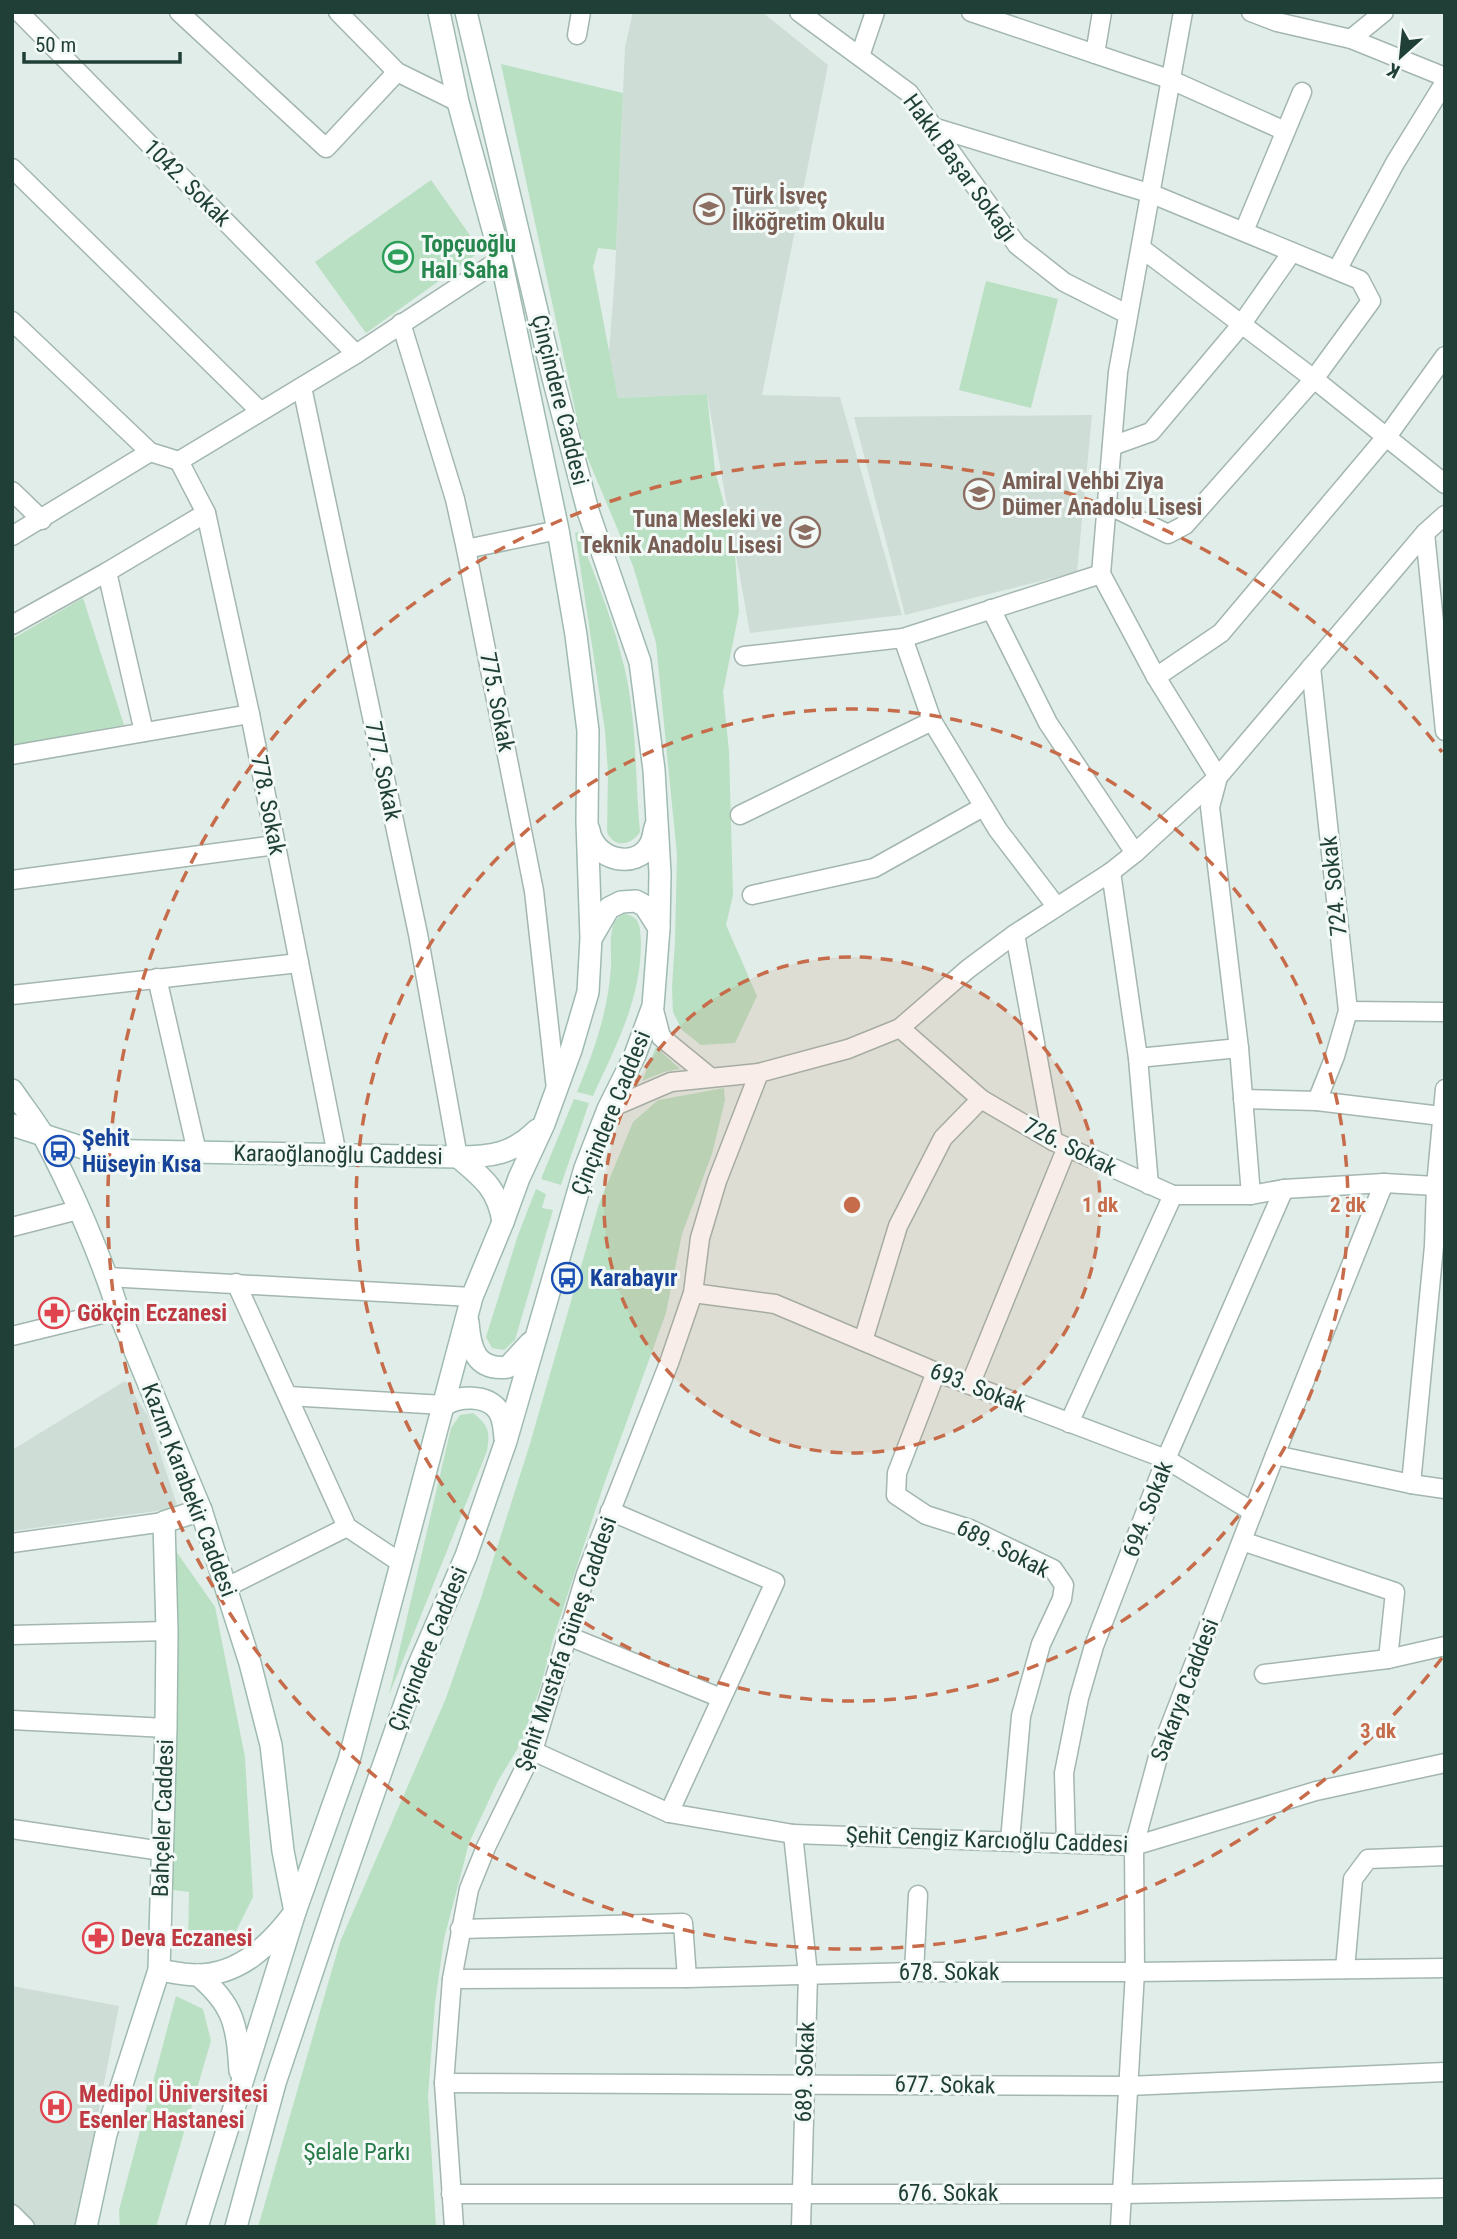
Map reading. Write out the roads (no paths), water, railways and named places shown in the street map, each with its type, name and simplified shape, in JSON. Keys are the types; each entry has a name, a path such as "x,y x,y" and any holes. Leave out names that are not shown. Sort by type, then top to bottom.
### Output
{"main road":[{"name":"Çinçindere Caddesi","path":"197,2227 295,1912 349,1760 469,1305 519,1178 544,1124 571,1051 588,992 591,938 587,821 588,731 576,635 558,530 501,258 458,102 439,12"},
{"name":"Çinçindere Caddesi","path":"236,2227 275,2083 335,1904 417,1669 466,1556 506,1441 585,1168 608,1109 635,1055 653,1006 660,873 654,770 640,662 588,511 553,378 466,12"},
{"path":"587,821 597,848 618,860 631,859 641,853 650,844 656,825"},
{"path":"591,938 609,908 621,902 636,901 645,906 659,928"},
{"name":"Kazım Karabekir Caddesi","path":"12,1090 42,1135 78,1210 201,1510 227,1587 271,1745 283,1851 295,1912"},
{"name":"Karaoğlanoğlu Caddesi","path":"12,1125 90,1150 458,1157 496,1155 522,1145 544,1124"},
{"path":"458,1157 495,1191 503,1222"},
{"path":"469,1305 470,1342 475,1354 484,1364 497,1368 508,1367 517,1360 534,1337"},
{"path":"444,1405 458,1398 483,1400 490,1404 496,1408 502,1419 506,1441"},
{"path":"164,1522 201,1510"},
{"name":"Bahçeler Caddesi","path":"86,2227 106,2134 159,1970 166,1728 164,1522"},
{"path":"159,1970 198,1975 227,1970 275,1938 295,1912"},
{"path":"198,1975 218,1992 233,2018 241,2082"}],"street":[{"name":"1042. Sokak","path":"19,12 356,354"},
{"path":"178,12 326,148 397,72"},
{"path":"338,12 397,72 458,102"},
{"path":"577,35 582,12"},
{"name":"Hakkı Başar Sokağı","path":"799,12 909,93 1017,245 1064,282 1127,314"},
{"path":"860,56 874,12"},
{"path":"971,12 1169,79 1284,131"},
{"path":"1095,54 1102,12"},
{"path":"1182,12 1152,194 1118,372 1101,573 1156,677 1218,777 1210,807 1239,1048 1251,1195"},
{"path":"1251,12 1277,22 1351,39 1445,77"},
{"path":"1351,39 1384,12"},
{"path":"1337,270 1395,163 1445,82"},
{"path":"1244,231 1302,92"},
{"path":"933,127 1152,194 1360,280 1371,301 1314,379 1185,525 1168,534 1106,504"},
{"path":"12,168 260,411"},
{"path":"1141,248 1314,379 1445,484"},
{"path":"1112,446 1150,432 1241,325 1292,252"},
{"path":"12,348 19,327 150,452 179,461 356,354 501,258"},
{"name":"775. Sokak","path":"401,323 455,499 466,549 534,891 556,1089"},
{"path":"1156,677 1221,633 1386,438 1445,356"},
{"name":"777. Sokak","path":"302,387 418,934 458,1157"},
{"path":"12,536 150,452"},
{"name":"778. Sokak","path":"179,461 206,513 250,713 337,1155"},
{"path":"12,491 42,520"},
{"path":"12,625 206,513"},
{"path":"608,1109 671,1082 759,1073 848,1049 900,1028 968,969 1015,934 1111,872 1218,777 1425,533 1445,515"},
{"path":"466,549 558,530"},
{"path":"1425,533 1445,731"},
{"path":"107,572 144,732"},
{"path":"744,656 903,638 1101,573"},
{"path":"991,609 1048,723 1135,853"},
{"path":"903,638 932,721 998,830 1056,906"},
{"name":"724. Sokak","path":"1311,667 1348,1011 1335,1056 1317,1101"},
{"path":"12,755 250,713"},
{"path":"740,815 932,721"},
{"path":"752,895 874,868 983,807"},
{"path":"12,880 276,845"},
{"path":"1111,872 1138,1058 1149,1185"},
{"path":"970,1385 1060,1144 1015,934"},
{"path":"12,995 299,963"},
{"path":"157,978 197,1152"},
{"path":"653,1006 661,1037 710,1077"},
{"path":"1348,1011 1445,1012"},
{"name":"726. Sokak","path":"900,1028 981,1099 1060,1144 1173,1195 1251,1195 1284,1189 1384,1183 1436,1186"},
{"path":"1138,1058 1239,1048"},
{"name":"Şehit Mustafa Güneş Caddesi","path":"454,2227 444,2084 452,1979 460,1929 473,1878 533,1751 586,1574 669,1363 693,1293 700,1238 717,1181 759,1073"},
{"path":"1411,1485 1439,1246 1436,1186 1445,1089"},
{"path":"863,1341 898,1226 943,1138 981,1099"},
{"path":"1243,1099 1317,1101 1441,1116"},
{"name":"Sakarya Caddesi","path":"1120,2227 1135,1972 1134,1846 1158,1757 1384,1183"},
{"name":"694. Sokak","path":"1066,1843 1065,1773 1079,1698 1094,1646 1166,1459 1284,1189"},
{"path":"1069,1423 1173,1195"},
{"path":"12,1227 78,1210"},
{"path":"107,1277 236,1283 469,1305"},
{"path":"236,1283 347,1527 401,1563"},
{"name":"693. Sokak","path":"693,1293 775,1304 936,1372 1166,1459 1253,1512"},
{"path":"12,1336 118,1310"},
{"name":"689. Sokak","path":"936,1372 897,1473 896,1495 926,1515 970,1529 1053,1569 1064,1585 1062,1599 1041,1644 1021,1716 1010,1841"},
{"path":"288,1396 444,1405"},
{"path":"1275,1455 1411,1485 1445,1489"},
{"path":"610,1511 775,1582 669,1813"},
{"path":"12,1543 164,1522"},
{"path":"227,1587 347,1527"},
{"path":"1242,1541 1395,1591 1388,1659"},
{"path":"12,1634 167,1631"},
{"path":"568,1636 721,1699"},
{"path":"1264,1674 1388,1659 1445,1646"},
{"path":"12,1720 166,1728"},
{"name":"Şehit Cengiz Karcıoğlu Caddesi","path":"533,1751 669,1813 793,1834 1134,1846 1315,1791 1445,1763"},
{"path":"12,1829 162,1851"},
{"name":"689. Sokak","path":"793,1834 808,1974 801,2227"},
{"path":"1345,1969 1353,1879 1368,1859 1445,1856"},
{"path":"914,1972 918,1895"},
{"path":"460,1929 683,1923 687,1978"},
{"name":"678. Sokak","path":"452,1979 1445,1968"},
{"name":"677. Sokak","path":"444,2084 1129,2086 1445,2072"},
{"name":"676. Sokak","path":"451,2194 1122,2194 1445,2188"},
{"path":"12,2214 25,2227"}],"place":[{"name":"Türk İsveç İlköğretim Okulu","path":"709,209"},
{"name":"Topçuoğlu Halı Saha","path":"398,257"},
{"name":"Amiral Vehbi Ziya Dümer Anadolu Lisesi","path":"979,494"},
{"name":"Tuna Mesleki ve Teknik Anadolu Lisesi","path":"805,532"},
{"name":"Şehit Hüseyin Kısa","path":"59,1151"},
{"name":"Karabayır","path":"567,1278"},
{"name":"Gökçin Eczanesi","path":"54,1313"},
{"name":"Deva Eczanesi","path":"98,1938"},
{"name":"Medipol Üniversitesi Esenler Hastanesi","path":"56,2107"}],"park label":[{"name":"Şelale Parkı","path":"357,2152"}]}
